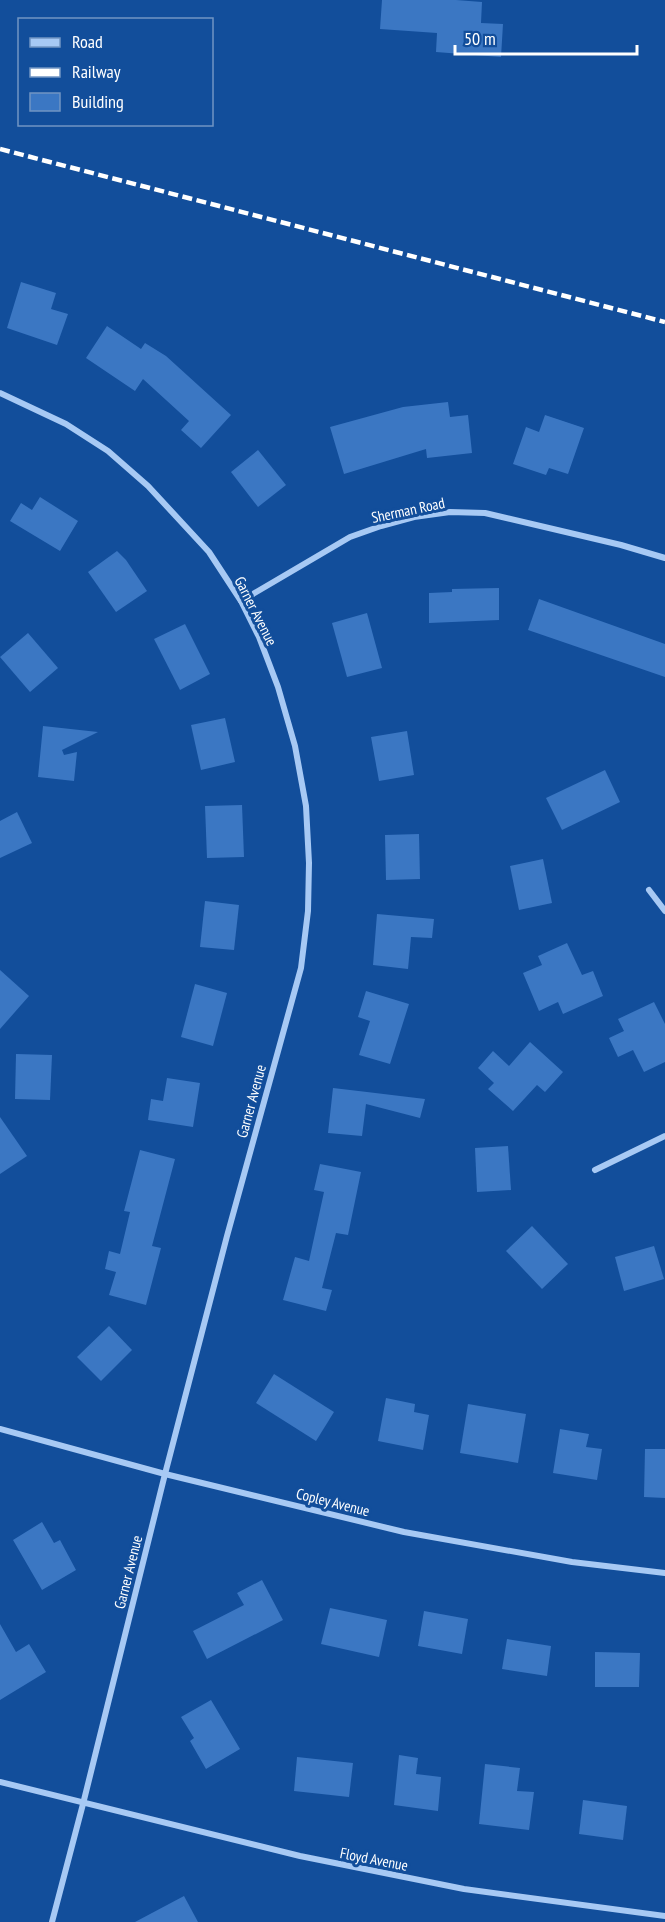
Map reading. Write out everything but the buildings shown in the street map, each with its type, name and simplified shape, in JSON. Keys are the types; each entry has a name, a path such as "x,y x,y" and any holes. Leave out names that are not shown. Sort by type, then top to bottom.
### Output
{"street":[{"name":"Garner Avenue","path":"0,393 66,424 108,451 148,486 209,552 241,601 259,637 278,687 295,746 306,806 309,862 308,911 301,968 242,1180 165,1474 52,1922"},
{"name":"Sherman Road","path":"241,601 350,537 381,526 450,512 485,513 621,544 665,558"},
{"path":"650,890 665,911"},
{"path":"596,1170 665,1136"},
{"name":"Copley Avenue","path":"0,1429 165,1474 404,1532 572,1562 665,1573"},
{"name":"Floyd Avenue","path":"0,1782 300,1856 446,1886 665,1916"}],"railway":[{"path":"0,149 665,322"}]}
